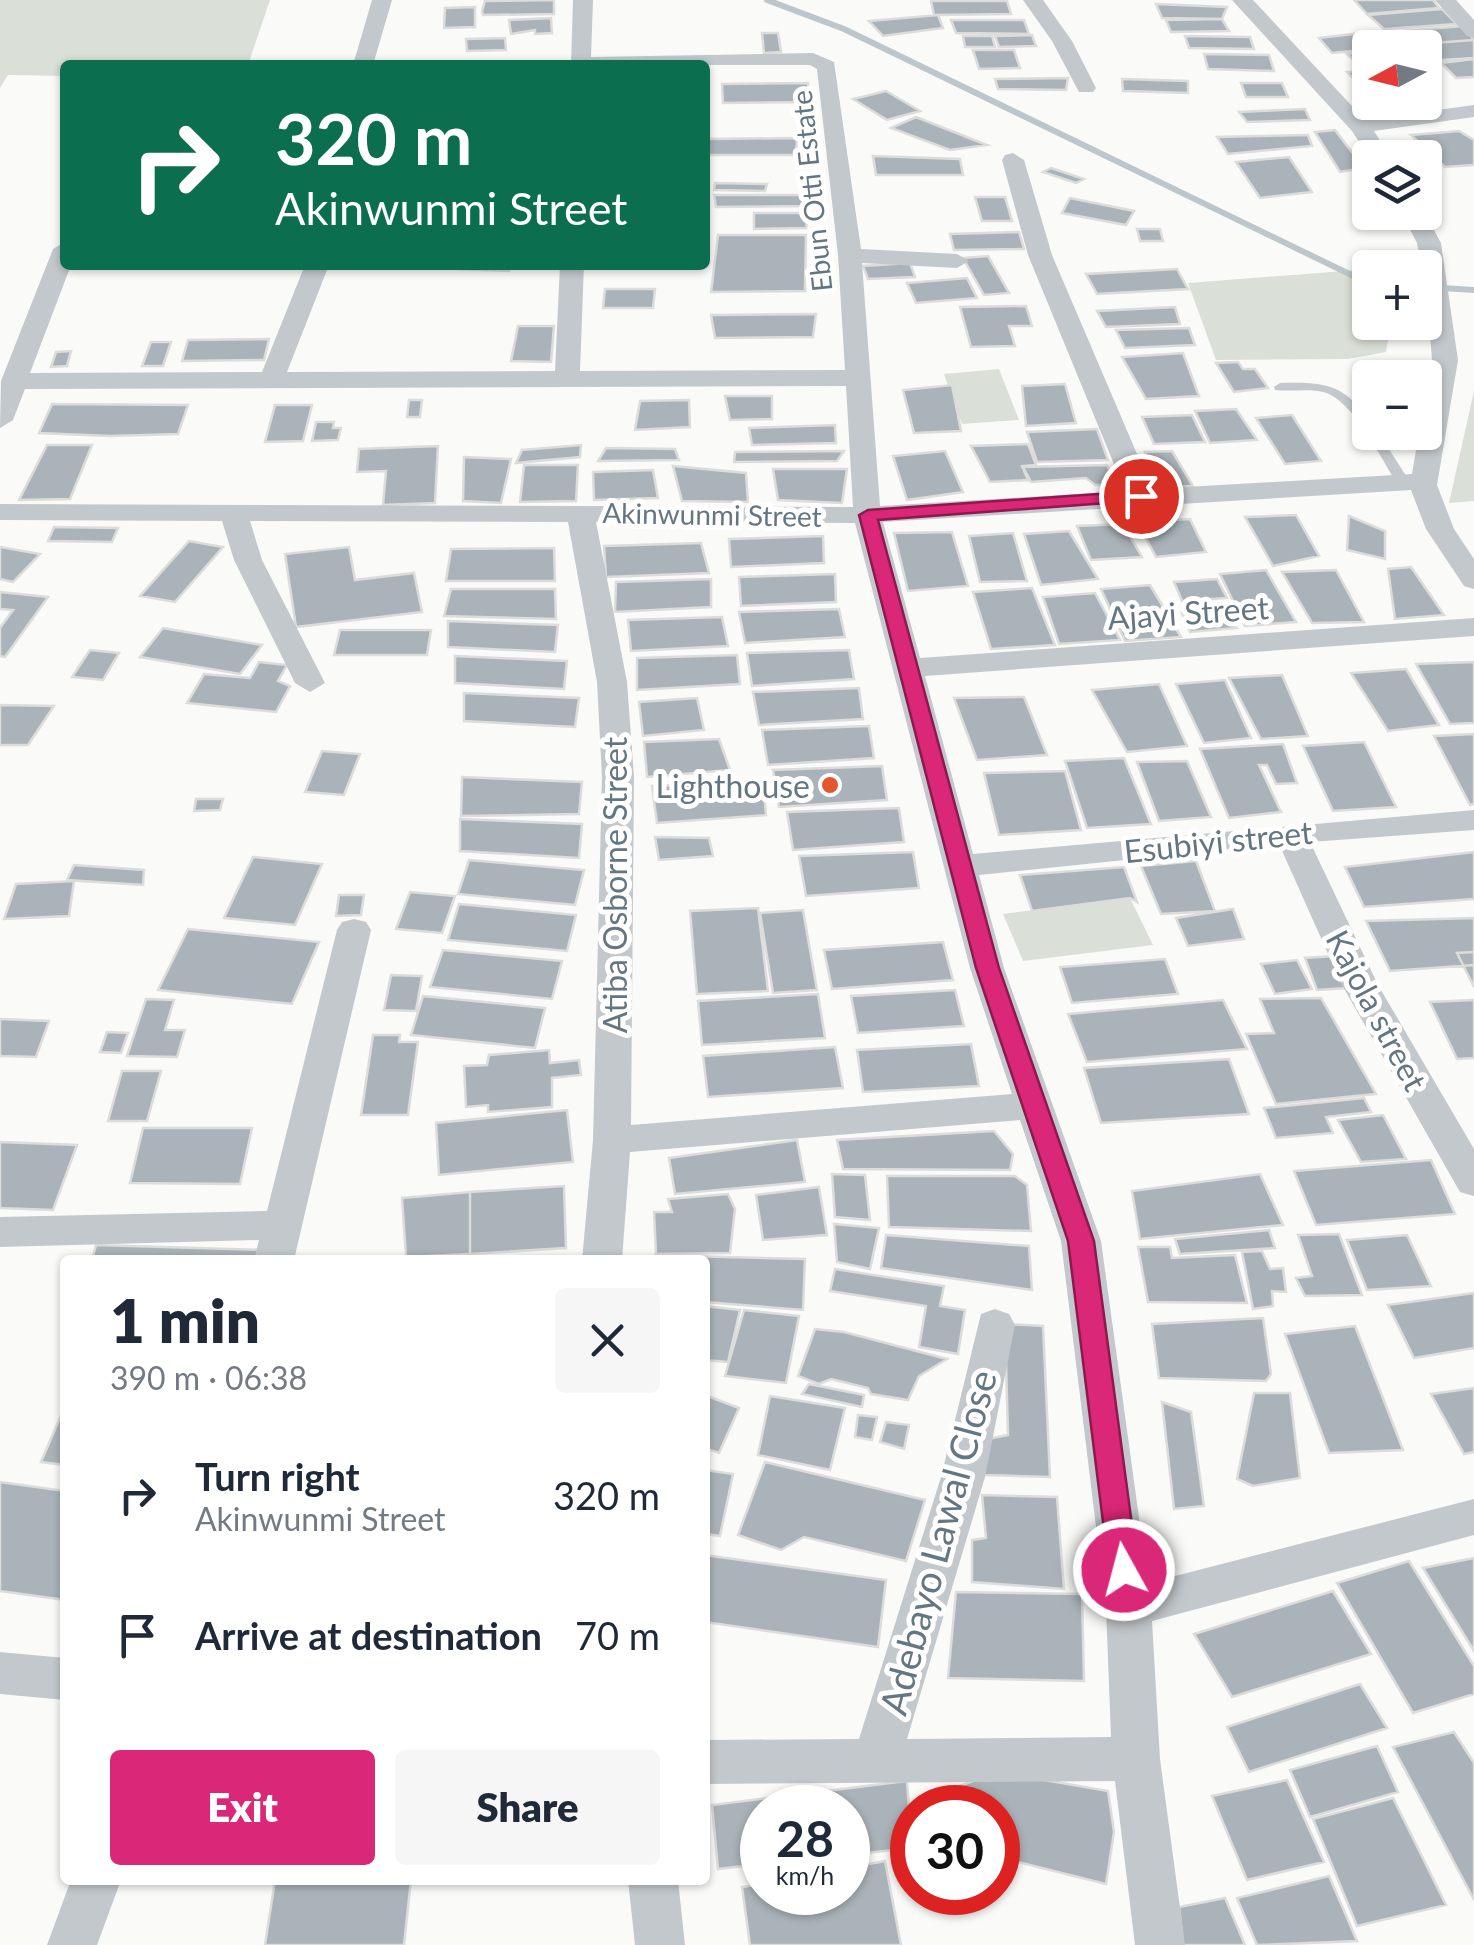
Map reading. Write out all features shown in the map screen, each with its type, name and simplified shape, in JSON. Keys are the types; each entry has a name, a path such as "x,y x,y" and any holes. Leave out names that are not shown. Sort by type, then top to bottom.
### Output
{"street":[{"path":"364,60 382,0"},
{"path":"581,60 583,0"},
{"path":"1032,0 1062,41 1086,88"},
{"path":"1242,0 1368,140"},
{"path":"1445,0 1474,32"},
{"name":"Ebun Otti Estate","path":"710,62 823,61 827,66 850,255 868,515 988,968 1081,1241 1129,1608 1136,1760 1160,1945"},
{"path":"1360,127 1474,110"},
{"path":"1013,160 1040,255 1141,496"},
{"path":"1421,230 1428,243 1446,360 1413,482 1474,580"},
{"path":"850,255 958,260"},
{"path":"0,420 14,381 13,352 60,259"},
{"path":"270,383 308,299 316,270"},
{"path":"568,380 572,270"},
{"path":"14,381 859,378"},
{"name":"Akinwunmi Street","path":"0,512 868,515 1413,482"},
{"name":"Atiba Osborne Street","path":"580,513 612,682 618,777 612,1140 602,1255"},
{"path":"234,514 248,560 310,683"},
{"name":"Ajayi Street","path":"907,668 1474,627"},
{"name":"Esubiyi street","path":"962,866 1290,833 1474,820"},
{"name":"Kajola street","path":"1290,833 1360,985 1474,1182"},
{"path":"0,1232 278,1242 354,930"},
{"path":"612,1140 1036,1105"},
{"name":"Adebayo Lawal Close","path":"877,1758 963,1477 996,1325"},
{"path":"1129,1608 1474,1516"},
{"path":"0,1673 60,1678"},
{"path":"710,1762 877,1758 1136,1760"},
{"path":"72,1945 94,1885"},
{"path":"654,1885 660,1945"}],"lane":[{"path":"1280,388 1323,386 1337,390 1352,409"},
{"path":"1386,450 1413,482"}],"shaded area":[{"path":"0,0 270,0 250,60 60,60 60,76 8,75 0,88"},
{"path":"1352,270 1352,340 1388,340 1386,352 1348,359 1216,360 1188,283"},
{"path":"999,369 1019,420 962,424 944,374"},
{"path":"1474,391 1474,501 1449,503"},
{"path":"1130,898 1153,945 1023,961 1003,914"}],"building":[{"path":"554,0 554,14 483,15 482,11 485,1"},
{"path":"1354,0 1433,0 1439,8 1367,14"},
{"path":"931,1 1007,1 1011,14 934,15"},
{"path":"1156,4 1227,7 1222,19 1162,18"},
{"path":"475,7 475,27 444,28 445,8"},
{"path":"1442,9 1457,24 1384,29 1368,15"},
{"path":"938,15 943,28 883,36 869,21"},
{"path":"551,18 552,33 535,34 535,30 511,34 509,20"},
{"path":"1222,19 1229,31 1171,32 1166,20"},
{"path":"951,20 1024,20 1029,34 956,33"},
{"path":"1463,26 1474,40 1442,42 1442,30 1415,30"},
{"path":"762,33 778,33 781,52 764,53"},
{"path":"1352,34 1352,51 1332,53 1319,38"},
{"path":"1032,35 1036,46 999,47 995,36"},
{"path":"963,36 992,36 995,47 965,47"},
{"path":"1185,36 1250,37 1254,49 1189,48"},
{"path":"505,38 506,50 467,51 466,39"},
{"path":"1474,40 1474,58 1442,60 1442,42"},
{"path":"973,50 1014,50 1020,68 979,69"},
{"path":"1204,54 1269,55 1274,71 1208,69"},
{"path":"1474,59 1474,77 1456,78 1442,63"},
{"path":"1068,78 1066,90 998,89 995,79"},
{"path":"1122,79 1188,81 1188,93 1123,91"},
{"path":"808,83 810,102 723,103 722,84"},
{"path":"1241,83 1282,83 1288,97 1246,97"},
{"path":"886,91 920,111 887,120 853,99"},
{"path":"1305,109 1310,120 1247,122 1239,112"},
{"path":"916,117 987,145 950,150 891,128"},
{"path":"1335,130 1352,152 1352,170 1340,172 1315,132"},
{"path":"1459,131 1474,140 1474,165 1445,167 1442,140 1416,140 1411,135"},
{"path":"1308,135 1312,146 1228,154 1217,137"},
{"path":"797,138 796,155 710,155 710,139"},
{"path":"873,156 960,159 963,175 876,175"},
{"path":"1289,157 1312,192 1260,198 1236,162"},
{"path":"1051,168 1084,179 1076,183 1043,172"},
{"path":"715,183 767,184 765,191 714,190"},
{"path":"714,195 805,195 807,206 716,207"},
{"path":"975,197 1005,197 1012,221 982,221"},
{"path":"1070,198 1134,211 1126,225 1062,213"},
{"path":"754,213 809,213 806,228 754,229"},
{"path":"1137,229 1160,229 1163,241 1140,241"},
{"path":"1019,232 1024,249 954,250 950,234"},
{"path":"718,235 806,235 805,291 711,292"},
{"path":"988,256 1009,293 984,295 963,258"},
{"path":"910,263 915,277 868,279 863,266"},
{"path":"1177,269 1188,289 1097,294 1086,274"},
{"path":"967,278 977,298 916,303 907,283"},
{"path":"605,289 655,289 653,308 603,308"},
{"path":"1026,306 1032,326 1009,326 1015,346 971,347 960,307"},
{"path":"1175,307 1180,324 1106,327 1097,311"},
{"path":"816,314 813,337 715,338 711,315"},
{"path":"518,326 554,326 551,362 511,361"},
{"path":"1189,328 1195,345 1125,348 1116,330"},
{"path":"269,339 264,360 182,361 188,340"},
{"path":"151,342 171,342 163,366 142,366"},
{"path":"71,351 67,366 51,367 56,352"},
{"path":"1183,353 1199,396 1146,399 1122,357"},
{"path":"1238,362 1243,369 1255,369 1268,388 1234,392 1216,363"},
{"path":"1065,384 1076,423 1026,426 1022,386"},
{"path":"952,385 961,431 914,433 903,390"},
{"path":"725,396 772,396 772,419 730,420"},
{"path":"409,400 422,400 420,417 407,417"},
{"path":"689,400 690,427 635,430 640,401"},
{"path":"52,404 188,405 178,434 39,433"},
{"path":"275,405 312,405 303,441 265,442"},
{"path":"1236,409 1257,440 1210,443 1195,411"},
{"path":"1192,415 1205,442 1154,444 1142,417"},
{"path":"1292,415 1321,461 1285,464 1256,418"},
{"path":"316,422 334,422 333,428 341,428 338,440 312,441"},
{"path":"835,425 836,443 752,445 749,428"},
{"path":"1097,429 1108,460 1037,462 1027,432"},
{"path":"1028,444 1036,465 1022,466 1028,480 990,482 971,446"},
{"path":"47,445 92,445 70,499 19,500"},
{"path":"581,445 580,457 516,463 522,450"},
{"path":"438,446 435,503 383,505 386,471 357,472 359,449"},
{"path":"606,448 675,449 679,460 598,461"},
{"path":"844,451 837,461 734,462 735,452"},
{"path":"945,451 963,492 907,500 893,456"},
{"path":"1172,451 1193,486 1162,487 1145,452"},
{"path":"464,457 511,459 501,503 463,501"},
{"path":"524,465 578,465 576,501 520,502"},
{"path":"1107,465 1116,485 1095,485 1086,478 1031,482 1023,467"},
{"path":"673,466 746,473 748,502 682,501"},
{"path":"773,469 847,469 842,503 778,500"},
{"path":"653,470 658,498 594,500 593,472"},
{"path":"1296,515 1319,556 1273,566 1245,517"},
{"path":"1349,516 1385,531 1385,559 1347,550"},
{"path":"1190,519 1206,552 1156,557 1137,522"},
{"path":"1123,524 1142,557 1091,560 1077,526"},
{"path":"54,527 118,528 112,542 48,541"},
{"path":"1069,531 1098,579 1041,585 1024,534"},
{"path":"952,532 968,586 908,591 894,533"},
{"path":"1013,533 1027,581 980,582 969,536"},
{"path":"823,536 824,563 731,567 729,539"},
{"path":"189,541 223,547 175,602 140,596"},
{"path":"701,543 709,573 606,577 604,546"},
{"path":"0,547 40,554 13,582 0,579"},
{"path":"349,547 355,580 414,573 422,612 296,627 285,554"},
{"path":"554,548 555,581 446,581 451,549"},
{"path":"1411,567 1444,615 1395,619 1388,569"},
{"path":"1266,570 1296,622 1245,626 1220,574"},
{"path":"1336,570 1364,622 1312,623 1282,572"},
{"path":"835,574 836,602 741,606 739,577"},
{"path":"711,579 711,607 615,612 616,582"},
{"path":"1217,579 1227,598 1182,601 1174,582"},
{"path":"1150,585 1181,637 1125,641 1101,589"},
{"path":"1032,588 1055,645 991,649 973,592"},
{"path":"451,589 555,589 556,619 444,616"},
{"path":"0,592 48,597 5,657 0,656 0,628 13,610 0,609"},
{"path":"1095,593 1120,640 1059,644 1043,597"},
{"path":"839,609 845,637 745,643 739,612"},
{"path":"1227,610 1237,628 1190,632 1182,613"},
{"path":"722,617 728,646 631,651 628,620"},
{"path":"448,621 558,625 555,652 448,647"},
{"path":"163,628 262,645 240,674 140,657"},
{"path":"340,630 431,630 427,655 334,655"},
{"path":"90,650 119,653 103,680 72,677"},
{"path":"849,650 854,679 752,686 747,653"},
{"path":"737,655 740,684 637,690 637,658"},
{"path":"455,656 567,661 564,689 455,683"},
{"path":"259,662 287,665 278,681 290,686 276,712 187,703 204,674 250,678"},
{"path":"1474,662 1474,723 1450,724 1416,664"},
{"path":"1406,669 1439,725 1388,731 1351,673"},
{"path":"1282,675 1308,736 1261,739 1229,678"},
{"path":"1225,680 1251,738 1204,743 1176,684"},
{"path":"1159,684 1187,746 1127,752 1092,690"},
{"path":"859,688 863,719 759,725 753,692"},
{"path":"464,693 579,698 575,727 464,721"},
{"path":"1024,697 1047,755 977,760 954,698"},
{"path":"697,698 704,730 643,736 639,702"},
{"path":"0,705 54,706 28,745 0,745"},
{"path":"869,726 874,758 768,765 762,730"},
{"path":"1474,734 1474,804 1470,805 1434,736"},
{"path":"719,739 730,770 647,777 644,742"},
{"path":"1364,742 1396,807 1333,811 1303,746"},
{"path":"1283,744 1297,783 1276,784 1267,765 1259,765 1281,812 1229,818 1200,749"},
{"path":"322,751 360,754 344,795 305,792"},
{"path":"1124,758 1151,824 1087,828 1065,761"},
{"path":"1187,761 1211,817 1159,821 1137,762"},
{"name":"Lighthouse","path":"882,766 887,800 779,807 773,770"},
{"path":"1065,771 1081,830 999,835 984,773"},
{"path":"462,777 582,782 579,814 461,816"},
{"path":"763,782 766,815 657,823 652,786"},
{"path":"196,799 223,799 220,810 194,811"},
{"path":"899,808 904,842 793,850 787,812"},
{"path":"460,819 582,824 579,858 460,851"},
{"path":"655,837 709,838 713,856 659,860"},
{"path":"913,852 919,888 806,896 799,856"},
{"path":"1474,852 1474,899 1364,907 1345,867"},
{"path":"253,857 322,864 295,925 224,918"},
{"path":"469,860 584,870 575,905 458,894"},
{"path":"1196,861 1215,911 1161,914 1141,866"},
{"path":"74,865 144,870 143,885 67,880"},
{"path":"1124,867 1137,902 1130,898 1032,911 1020,875"},
{"path":"74,881 69,916 4,919 16,884"},
{"path":"410,892 455,896 442,933 396,929"},
{"path":"339,895 364,895 361,915 336,916"},
{"path":"459,904 576,915 567,951 448,940"},
{"path":"758,908 768,991 697,994 690,911"},
{"path":"1233,909 1244,939 1188,946 1176,918"},
{"path":"803,910 817,990 773,993 760,913"},
{"path":"1474,918 1474,965 1390,971 1366,921"},
{"path":"188,929 319,942 292,1004 158,990"},
{"path":"943,942 953,980 832,989 824,950"},
{"path":"443,950 562,961 552,999 430,987"},
{"path":"1474,952 1474,987 1457,953"},
{"path":"1334,956 1347,988 1317,990 1305,958"},
{"path":"1165,959 1178,994 1072,1003 1060,967"},
{"path":"1297,960 1312,989 1275,994 1261,964"},
{"path":"391,975 422,976 416,1011 384,1010"},
{"path":"955,990 964,1026 858,1033 851,996"},
{"path":"818,994 825,1038 702,1045 698,1001"},
{"path":"423,996 545,1008 535,1048 411,1035"},
{"path":"1321,998 1376,1094 1276,1104 1246,1034 1274,1033 1260,999"},
{"path":"146,999 174,1000 165,1030 185,1030 177,1057 127,1056"},
{"path":"1223,1000 1247,1049 1087,1062 1068,1014"},
{"path":"1474,1000 1474,1058 1457,1059 1430,1002"},
{"path":"0,1019 49,1021 36,1057 0,1056"},
{"path":"107,1032 128,1033 121,1053 100,1052"},
{"path":"373,1035 400,1035 399,1042 418,1042 408,1115 361,1115"},
{"path":"971,1044 979,1086 863,1092 857,1050"},
{"path":"835,1047 843,1088 708,1097 703,1056"},
{"path":"549,1050 550,1063 579,1060 581,1075 552,1078 552,1107 488,1112 488,1105 466,1107 464,1066 487,1065 489,1055"},
{"path":"1229,1059 1249,1114 1101,1123 1084,1068"},
{"path":"122,1071 161,1071 147,1121 108,1121"},
{"path":"1364,1098 1371,1112 1326,1117 1333,1133 1276,1138 1264,1108"},
{"path":"567,1110 573,1162 439,1175 436,1123"},
{"path":"1383,1115 1406,1159 1361,1162 1338,1120"},
{"path":"143,1128 252,1128 240,1184 130,1183"},
{"path":"994,1131 1013,1154 1010,1170 843,1169 837,1140"},
{"path":"797,1140 805,1182 675,1194 669,1158"},
{"path":"0,1142 77,1145 53,1210 0,1208"},
{"path":"1431,1160 1455,1214 1316,1225 1294,1171"},
{"path":"832,1174 865,1175 870,1220 835,1217"},
{"path":"1260,1174 1283,1225 1140,1239 1132,1191"},
{"path":"887,1176 1015,1176 1027,1185 1031,1231 889,1227"},
{"path":"564,1186 566,1248 470,1254 470,1192"},
{"path":"819,1187 827,1235 763,1240 756,1195"},
{"path":"470,1192 470,1254 406,1255 402,1198"},
{"path":"728,1194 735,1209 730,1253 656,1254 654,1212 672,1212 668,1199"},
{"path":"834,1224 879,1228 870,1269 837,1262"},
{"path":"1269,1230 1275,1248 1180,1254 1175,1239"},
{"path":"1339,1234 1362,1295 1305,1296 1296,1278 1312,1276 1298,1235"},
{"path":"886,1235 1029,1246 1032,1290 881,1268"},
{"path":"1407,1235 1431,1286 1367,1290 1347,1240"},
{"path":"96,1245 267,1250 266,1255 93,1255"},
{"path":"1138,1247 1170,1247 1172,1258 1235,1255 1247,1303 1148,1302"},
{"path":"1262,1251 1270,1269 1283,1268 1286,1292 1272,1291 1273,1306 1253,1309 1242,1252"},
{"path":"710,1257 805,1259 803,1310 710,1302"},
{"path":"835,1269 944,1286 940,1306 965,1310 958,1354 919,1347 926,1306 830,1291"},
{"path":"1474,1293 1474,1348 1414,1358 1388,1305"},
{"path":"710,1307 740,1310 728,1362 710,1360"},
{"path":"744,1310 799,1316 786,1383 725,1376"},
{"path":"1263,1318 1271,1374 1266,1381 1159,1378 1152,1324"},
{"path":"1005,1324 1043,1326 1050,1477 984,1475 983,1440 1008,1435"},
{"path":"1355,1326 1403,1450 1329,1453 1285,1334"},
{"path":"815,1329 844,1332 947,1359 919,1376 908,1400 871,1394 868,1388 831,1379 819,1384 798,1376"},
{"path":"809,1384 864,1395 862,1407 802,1394"},
{"path":"1474,1388 1474,1452 1464,1454 1431,1394"},
{"path":"1254,1393 1290,1393 1300,1478 1253,1486 1237,1479"},
{"path":"770,1396 845,1408 830,1470 758,1455"},
{"path":"710,1397 739,1408 719,1453 710,1450"},
{"path":"1162,1402 1191,1412 1204,1506 1174,1509"},
{"path":"858,1415 877,1417 872,1440 855,1437"},
{"path":"60,1418 60,1464 41,1462"},
{"path":"886,1422 909,1425 904,1449 880,1442"},
{"path":"765,1462 925,1500 906,1561 804,1537 781,1550 738,1535"},
{"path":"710,1471 733,1474 720,1536 710,1535"},
{"path":"0,1482 60,1490 60,1599 0,1591"},
{"path":"982,1495 1057,1497 1064,1589 972,1582 972,1540 986,1538"},
{"path":"710,1556 886,1580 878,1647 710,1623"},
{"path":"1474,1558 1474,1651 1423,1568"},
{"path":"1409,1561 1474,1666 1474,1694 1413,1713 1337,1583"},
{"path":"1333,1591 1371,1654 1232,1697 1194,1634"},
{"path":"956,1592 1082,1594 1084,1681 948,1678"},
{"path":"1360,1684 1387,1728 1249,1772 1227,1727"},
{"path":"1454,1732 1474,1763 1474,1900 1393,1747"},
{"path":"1377,1746 1398,1792 1310,1817 1290,1770"},
{"path":"998,1772 1108,1791 1114,1832 1106,1884 1020,1862 1020,1785 962,1785"},
{"path":"1287,1780 1324,1862 1247,1880 1212,1796"},
{"path":"907,1781 907,1785 890,1785 890,1850 870,1853 870,1786"},
{"path":"1393,1798 1446,1905 1357,1926 1313,1819"},
{"path":"740,1802 740,1866 718,1869 712,1805"},
{"path":"885,1861 890,1915 895,1915 901,1945 750,1945 746,1915 870,1915 870,1864"},
{"path":"1329,1876 1357,1941 1257,1945 1237,1898"},
{"path":"274,1885 410,1885 404,1945 265,1945"},
{"path":"1225,1898 1245,1945 1183,1945 1179,1907"}],"waterway":[{"path":"767,0 844,29 1352,275"},
{"path":"1442,288 1474,290"}],"place":[{"name":"Lighthouse","path":"830,785"}],"route":[{"path":"1124,1570 1081,1241 1058,1163 988,968 868,515 1141,496"}]}
